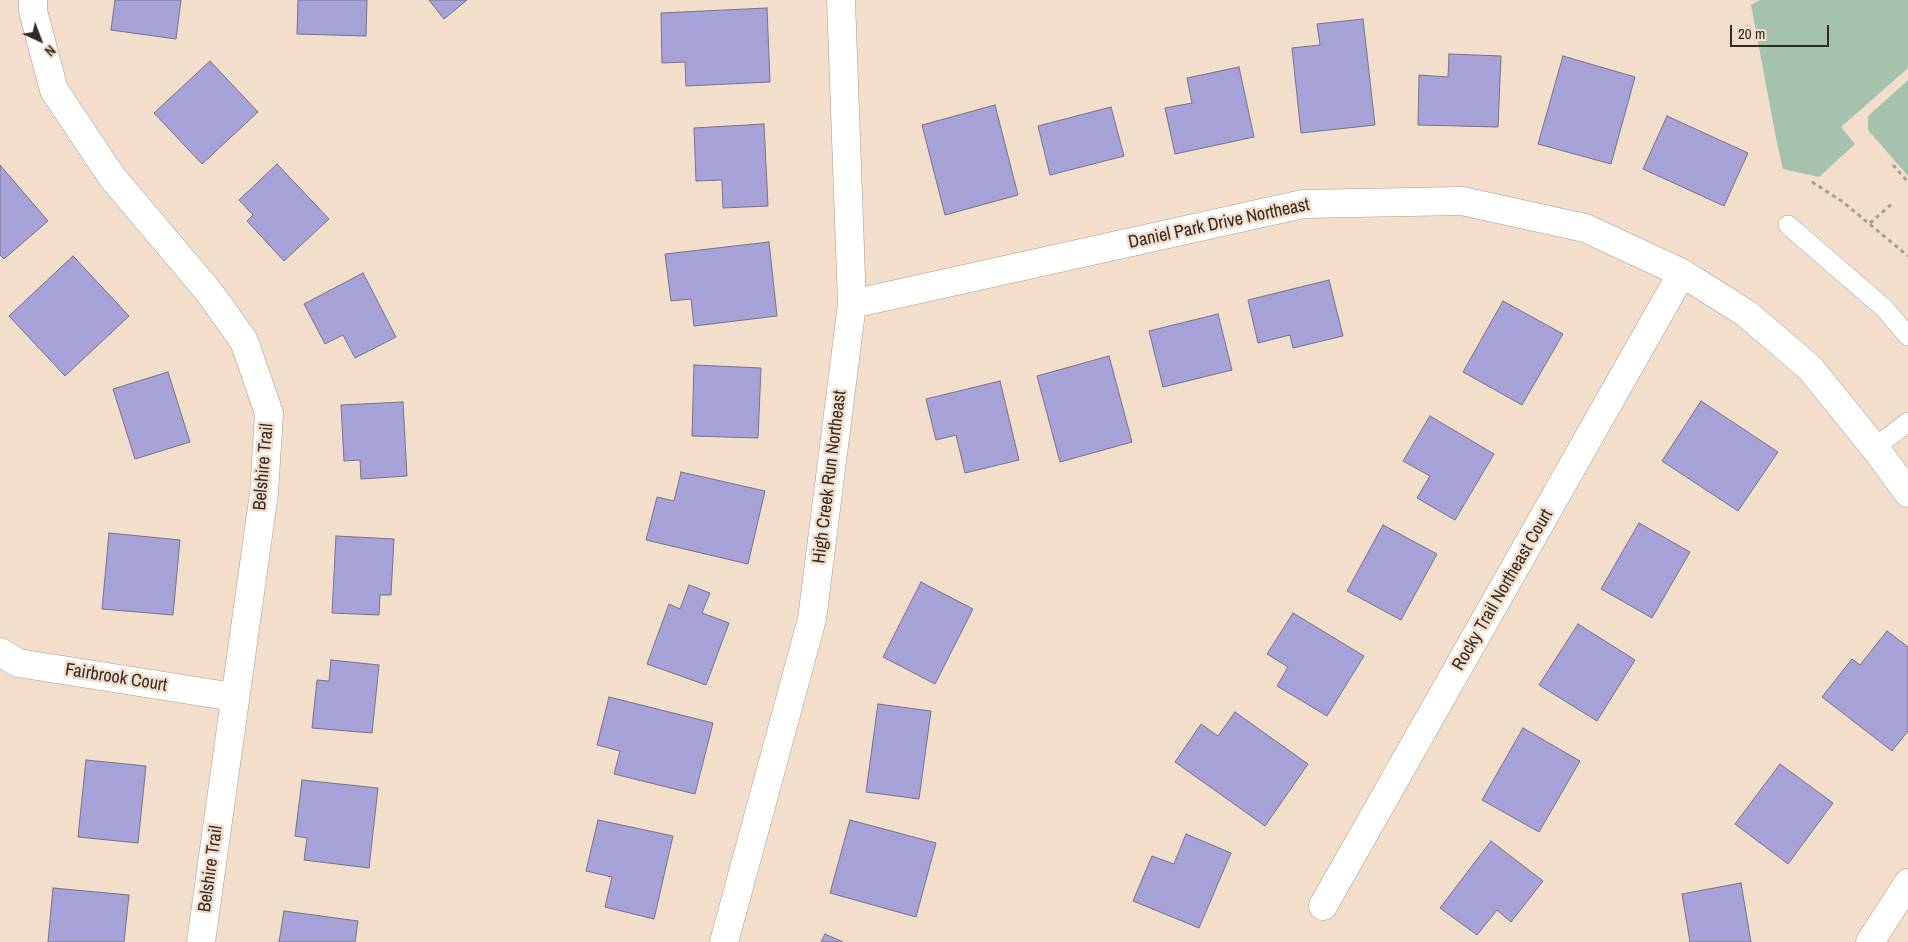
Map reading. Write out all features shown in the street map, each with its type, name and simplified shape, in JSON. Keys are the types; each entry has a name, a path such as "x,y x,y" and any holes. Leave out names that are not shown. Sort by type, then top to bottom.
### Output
{"street":[{"name":"Belshire Trail","path":"33,0 33,11 54,90 112,177 208,292 244,341 269,414 264,493 201,942"},
{"name":"High Creek Run Northeast","path":"724,942 812,619 852,304 841,0"},
{"name":"Daniel Park Drive Northeast","path":"852,304 1303,204 1462,201 1585,228 1682,273 1747,314 1810,368 1908,493"},
{"name":"Rocky Trail Northeast Court","path":"1323,906 1682,273"},
{"name":"Fairbrook Court","path":"0,652 18,662 234,697"},
{"path":"1870,942 1908,883"}],"lane":[{"path":"1788,225 1884,308 1908,336"},
{"path":"1874,448 1908,422"}],"path":[{"path":"1893,165 1908,182"},
{"path":"1812,182 1843,202 1908,256"},
{"path":"1870,223 1894,202"}],"green space":[{"path":"1760,0 1908,0 1908,68 1841,127 1855,144 1819,177 1783,169 1751,5"},
{"path":"1908,80 1908,176 1868,130 1868,116"}],"building":[{"path":"115,0 181,0 176,39 111,30"},
{"path":"298,0 367,0 366,36 297,34"},
{"path":"429,0 467,0 444,19"},
{"path":"767,8 770,82 686,86 685,62 662,63 661,13"},
{"path":"1363,19 1375,125 1301,133 1292,48 1320,45 1317,24"},
{"path":"1449,54 1501,56 1498,127 1418,125 1419,75 1448,77"},
{"path":"1563,56 1635,77 1611,164 1538,144"},
{"path":"210,61 258,112 202,164 154,113"},
{"path":"1239,67 1254,137 1175,154 1165,108 1192,103 1187,78"},
{"path":"995,105 1018,195 945,215 922,125"},
{"path":"1111,107 1124,156 1050,175 1038,126"},
{"path":"1667,116 1748,153 1724,206 1643,169"},
{"path":"764,124 768,206 723,208 722,180 696,181 694,128"},
{"path":"277,164 329,219 284,261 247,221 253,215 239,200"},
{"path":"0,165 48,221 4,259 0,255"},
{"path":"769,242 777,316 694,326 691,299 671,301 665,254"},
{"path":"73,256 129,316 65,376 9,316"},
{"path":"363,273 396,337 355,358 343,335 325,344 304,304"},
{"path":"1329,280 1343,336 1293,348 1290,335 1258,343 1248,300"},
{"path":"1503,301 1563,334 1522,405 1463,372"},
{"path":"1218,314 1232,370 1163,387 1149,331"},
{"path":"1109,356 1132,442 1060,462 1037,376"},
{"path":"694,365 761,368 758,438 692,436"},
{"path":"168,372 190,442 135,459 113,389"},
{"path":"1000,381 1019,460 965,473 956,435 936,440 926,399"},
{"path":"1701,401 1778,452 1738,511 1662,461"},
{"path":"403,402 407,476 361,479 360,460 344,461 341,405"},
{"path":"1430,416 1494,454 1455,520 1417,498 1430,476 1403,461"},
{"path":"681,472 765,491 748,564 646,540 657,497 674,501"},
{"path":"1639,523 1690,552 1652,618 1601,589"},
{"path":"1383,525 1437,554 1401,620 1347,591"},
{"path":"109,533 180,540 173,615 102,609"},
{"path":"336,536 394,539 391,595 380,595 379,615 332,613"},
{"path":"921,582 973,609 935,684 883,657"},
{"path":"689,585 710,593 702,613 729,623 706,685 647,664 669,604 680,609"},
{"path":"1293,613 1364,656 1327,716 1277,686 1288,667 1267,654"},
{"path":"1578,624 1635,660 1597,721 1539,685"},
{"path":"1887,631 1908,647 1908,731 1892,751 1822,697 1852,659 1860,665"},
{"path":"331,660 379,665 372,733 312,728 317,680 329,681"},
{"path":"609,697 713,723 695,794 614,774 620,751 597,745"},
{"path":"878,704 931,711 919,799 866,792"},
{"path":"1235,712 1308,764 1265,826 1175,762 1201,724 1218,736"},
{"path":"1523,728 1580,761 1539,832 1482,800"},
{"path":"86,760 146,766 138,843 78,837"},
{"path":"1780,764 1833,803 1788,864 1735,824"},
{"path":"302,780 378,788 369,868 304,860 307,838 295,836"},
{"path":"598,820 673,836 654,919 605,907 612,877 586,871"},
{"path":"850,820 936,843 916,917 830,893"},
{"path":"1186,834 1231,853 1199,928 1133,901 1152,856 1174,864"},
{"path":"1491,841 1543,881 1511,922 1497,910 1477,935 1440,908"},
{"path":"1741,883 1751,942 1690,942 1682,894"},
{"path":"53,888 129,895 124,942 48,942"},
{"path":"284,911 358,921 355,942 279,942"},
{"path":"825,934 843,942 821,942"}]}
